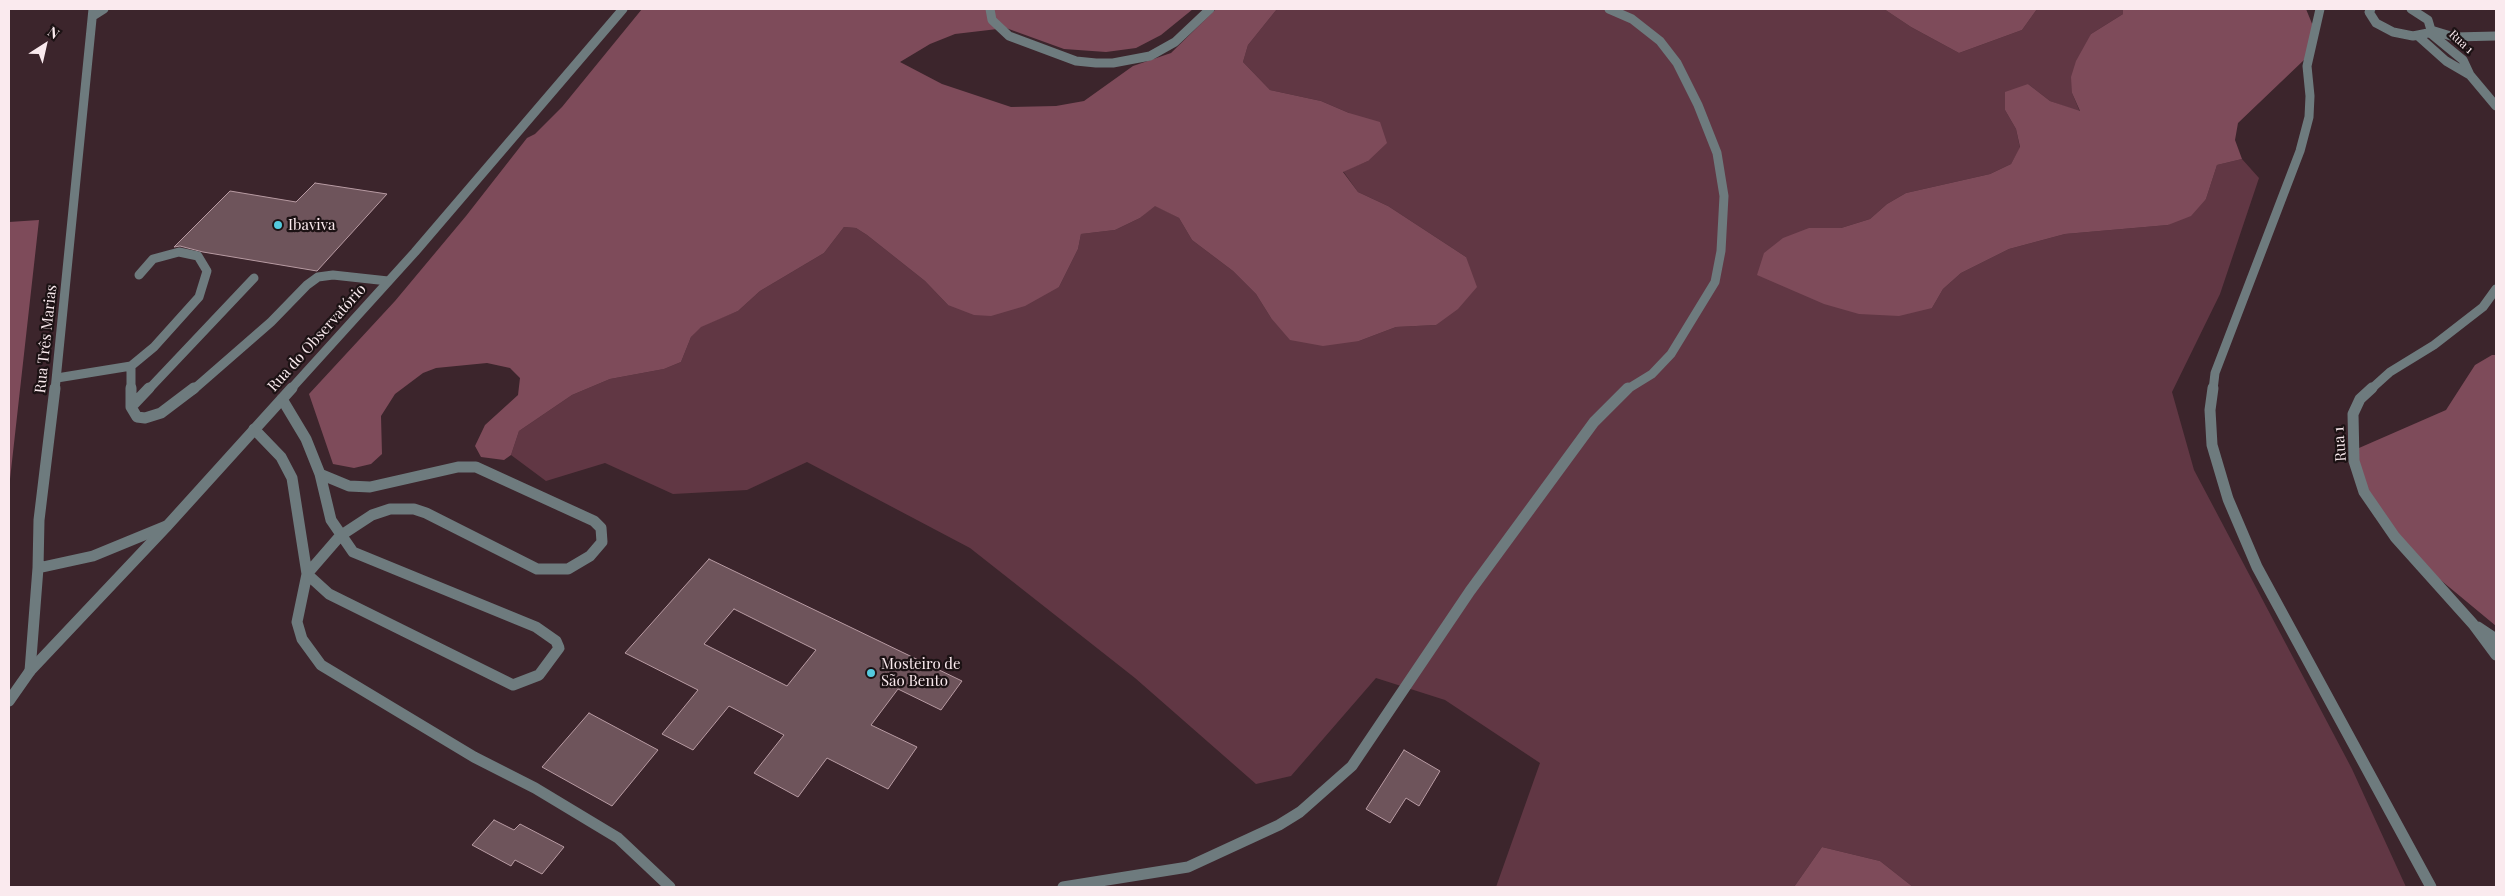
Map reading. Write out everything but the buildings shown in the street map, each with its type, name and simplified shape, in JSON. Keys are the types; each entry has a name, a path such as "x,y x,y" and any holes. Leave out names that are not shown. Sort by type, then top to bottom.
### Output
{"street":[{"path":"93,13 104,9"},
{"name":"Rua do Observatório","path":"9,701 27,675 167,526 388,281 623,9"},
{"path":"990,9 992,20 1009,36 1076,61 1096,63 1120,62 1150,56 1175,42 1210,9"},
{"path":"1063,887 1188,867 1279,825 1300,812 1352,766 1470,591 1594,422 1622,392 1652,374 1671,354 1695,318 1715,282 1721,251 1724,196 1717,153 1698,104 1677,63 1660,41 1632,19 1609,9"},
{"path":"2320,9 2307,66 2310,96 2309,118 2300,151 2216,373 2210,410 2212,445 2228,498 2258,567 2431,887"},
{"path":"2371,9 2371,17 2383,28 2403,35 2418,36 2430,31 2454,37 2496,36"},
{"name":"Rua 1","path":"2411,9 2428,20 2430,31 2463,60 2470,75 2496,106"},
{"name":"Rua Três Marias","path":"27,675 38,568 39,520 48,461 57,378 93,13"},
{"name":"Rua 1","path":"2418,36 2446,61 2470,75"},
{"path":"57,378 130,366 154,347 199,297 207,271 198,256 179,252 153,259 139,275"},
{"path":"130,366 131,406 137,418 145,418 161,413 203,382 271,322 307,284 318,277 333,275 388,281"},
{"path":"131,406 254,278"},
{"name":"Rua 1","path":"2496,289 2484,307 2434,345 2390,372 2360,399 2353,414 2354,461 2364,492 2394,537 2473,624 2496,655"},
{"path":"282,399 306,439 320,474 331,520 340,536 353,552 536,627 556,641 559,648 539,675 513,686 329,594 307,574"},
{"path":"254,429 281,457 292,478 307,574 296,622 302,638 321,665 474,756 535,788 618,838 670,887"},
{"path":"307,574 340,536 372,515 390,509 414,509 537,569 568,569 590,556 602,542 601,528 594,521 476,468 458,467 370,487 349,486 320,474"},
{"path":"38,568 93,556 167,526"},
{"name":"Rua 1","path":"2473,624 2496,639"},
{"name":"Rua do Observatório","path":"9,689 27,675"}],"shaded area":[{"path":"642,9 1193,9 1161,35 1136,48 1106,52 1064,49 1006,28 955,34 930,44 900,62 942,84 1011,107 1056,106 1084,101 1133,66 1171,53 1216,9 1277,9 1248,45 1243,62 1270,90 1321,101 1349,113 1380,122 1387,143 1368,161 1343,172 1358,192 1388,206 1466,257 1477,287 1458,309 1436,325 1396,327 1359,341 1323,346 1290,340 1271,318 1256,294 1233,271 1192,240 1179,218 1155,206 1140,218 1115,230 1081,234 1078,249 1059,287 1025,306 991,316 974,315 948,305 925,281 867,235 856,228 844,227 824,253 760,291 738,311 701,327 691,337 681,362 664,369 610,379 572,395 519,431 511,455 504,460 481,457 475,446 485,425 518,395 520,378 510,368 487,363 436,368 423,373 395,394 381,416 382,454 371,464 354,468 333,464 309,394 395,301 466,216 527,138 535,134 562,107"},
{"path":"1277,9 1884,9 1911,27 1959,53 2022,30 2037,9 2123,9 2123,14 2091,34 2072,93 2080,112 2050,101 2028,84 2005,110 2016,129 2020,148 2011,164 1990,174 1906,193 1887,204 1870,219 1841,228 1809,228 1932,308 1943,289 1961,273 2009,249 2065,234 2168,225 2206,199 2217,165 2242,159 2259,178 2220,294 2172,392 2194,470 2352,769 2406,887 1913,887 1880,861 1822,847 1794,887 1496,887 1540,763 1445,700 1376,678 1291,776 1256,784 1135,678 970,548 807,462 747,490 673,494 605,463 546,481 511,455 519,431 572,395 610,379 664,369 681,362 691,337 701,326 738,311 760,291 824,253 844,227 856,228 867,235 925,281 948,305 1059,287 1078,249 1081,234 1115,230 1140,218 1155,205 1179,218 1192,240 1233,271 1256,294 1271,318 1359,341 1396,327 1436,325 1466,257 1388,206 1358,192 1343,171 1368,161 1349,113 1321,101 1270,90 1243,62 1248,45"},
{"path":"1884,9 2037,9 2022,30 1959,53 1911,27"},
{"path":"2123,9 2306,9 2315,31 2312,47 2304,60 2238,123 2235,140 2242,159 2217,165 2206,199 2191,216 2168,225 2065,234 2009,249 1961,273 1943,289 1932,308 1899,316 1859,314 1824,304 1757,275 1764,253 1783,238 1809,228 1841,228 1870,219 1887,204 1906,193 1990,174 2011,164 2020,147 2016,129 2005,110 2005,92 2028,84 2050,101 2080,111 2072,93 2071,77 2076,61 2091,34 2123,14"},
{"path":"39,220 9,488 9,222"},
{"path":"2492,355 2496,355 2496,626 2408,553 2358,480 2359,448 2446,410 2475,365"},
{"path":"1822,847 1880,861 1913,887 1794,887"}],"place":[{"name":"Ibaviva","path":"278,225"},
{"name":"Mosteiro de São Bento","path":"871,673"}]}
